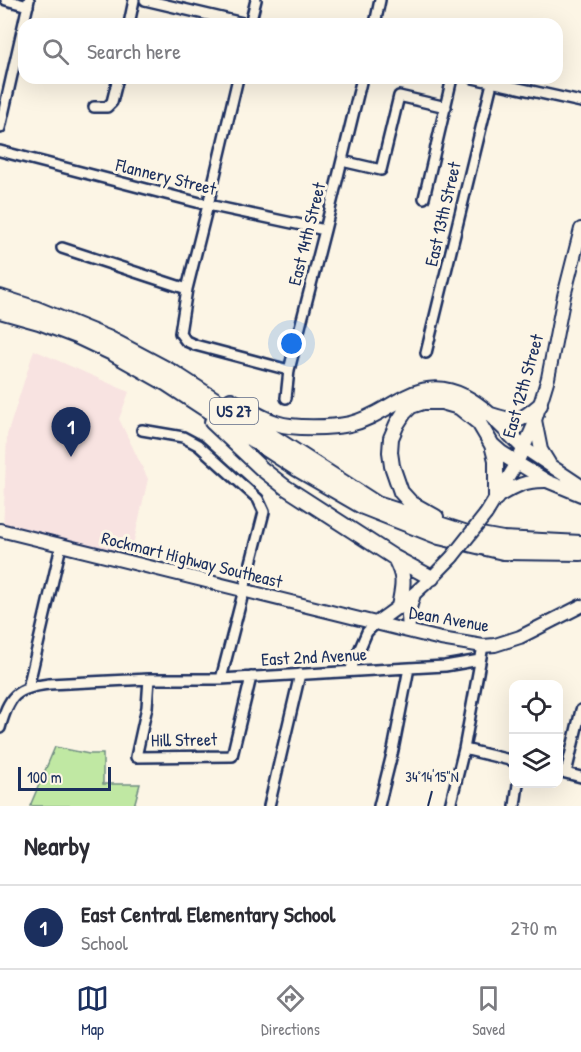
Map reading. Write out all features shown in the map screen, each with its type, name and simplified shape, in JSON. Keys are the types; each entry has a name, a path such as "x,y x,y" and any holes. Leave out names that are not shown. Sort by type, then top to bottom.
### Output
{"highway":[{"name":"US 27","path":"0,297 37,309 108,338 174,373 377,504 464,532 503,539 581,543"},
{"name":"US 27","path":"0,311 39,322 112,353 167,384 297,469 363,507 439,537 503,552 581,553"},
{"path":"174,373 277,423 317,427 351,424 375,415 418,391 447,391 464,396 482,408 524,448"},
{"path":"192,402 262,469 285,487 395,558 432,578"},
{"path":"464,532 411,503 401,492 392,466 391,438 400,418 411,406 423,402 442,402 459,407 479,423 492,445 496,460 496,498"},
{"path":"489,414 507,420 520,420 526,418 540,405"},
{"path":"492,445 517,462"},
{"path":"395,558 403,575 399,607"}],"main road":[{"name":"East 12th Street","path":"376,623 399,607 452,557 486,514 517,462 535,420 548,378 564,296 581,229"},
{"path":"535,420 542,450 550,466"},
{"path":"524,448 581,486"},
{"path":"517,462 547,481 581,495"},
{"path":"496,498 520,484 547,481"},
{"name":"Rockmart Highway Southeast","path":"0,530 376,623"},
{"path":"412,632 409,630 408,615 415,593"},
{"name":"Dean Avenue","path":"376,623 441,639 483,646 495,645 520,637 581,606"}],"street":[{"path":"6,0 29,3 26,18"},
{"path":"130,18 134,0"},
{"path":"145,0 223,18"},
{"path":"251,18 256,0"},
{"path":"376,18 380,0"},
{"path":"0,128 18,50"},
{"path":"94,107 107,107 112,102 116,84"},
{"path":"237,84 187,289 180,333 186,341 195,345 289,370"},
{"name":"East 14th Street","path":"286,398 289,370 361,84"},
{"path":"424,198 451,84"},
{"name":"East 13th Street","path":"426,353 492,84"},
{"path":"501,84 581,102"},
{"path":"342,161 381,170 399,96 446,107"},
{"name":"Flannery Street","path":"0,152 208,205 325,230"},
{"path":"62,248 187,289"},
{"path":"142,430 191,440 198,444 258,499 262,507 264,516 221,678"},
{"path":"0,728 6,706 13,697 28,688 61,546"},
{"name":"East 12th Street","path":"350,671 367,632 376,623"},
{"path":"450,806 464,749 483,646"},
{"name":"East 2nd Avenue","path":"28,688 49,684 251,677 445,666 480,660"},
{"path":"379,806 410,668"},
{"path":"269,806 300,674"},
{"name":"Hill Street","path":"149,679 147,707 136,757 232,756 251,677"},
{"path":"563,769 581,710"},
{"path":"464,749 509,760"},
{"path":"563,772 581,777"},
{"path":"514,806 517,788"}],"shaded area":[{"path":"34,350 129,392 119,419 148,479 129,563 3,531 7,435"}],"green space":[{"path":"55,747 89,754 103,754 103,784 140,784 134,806 30,806"}],"place":[{"name":"East Central Elementary School","path":"71,457"}]}
